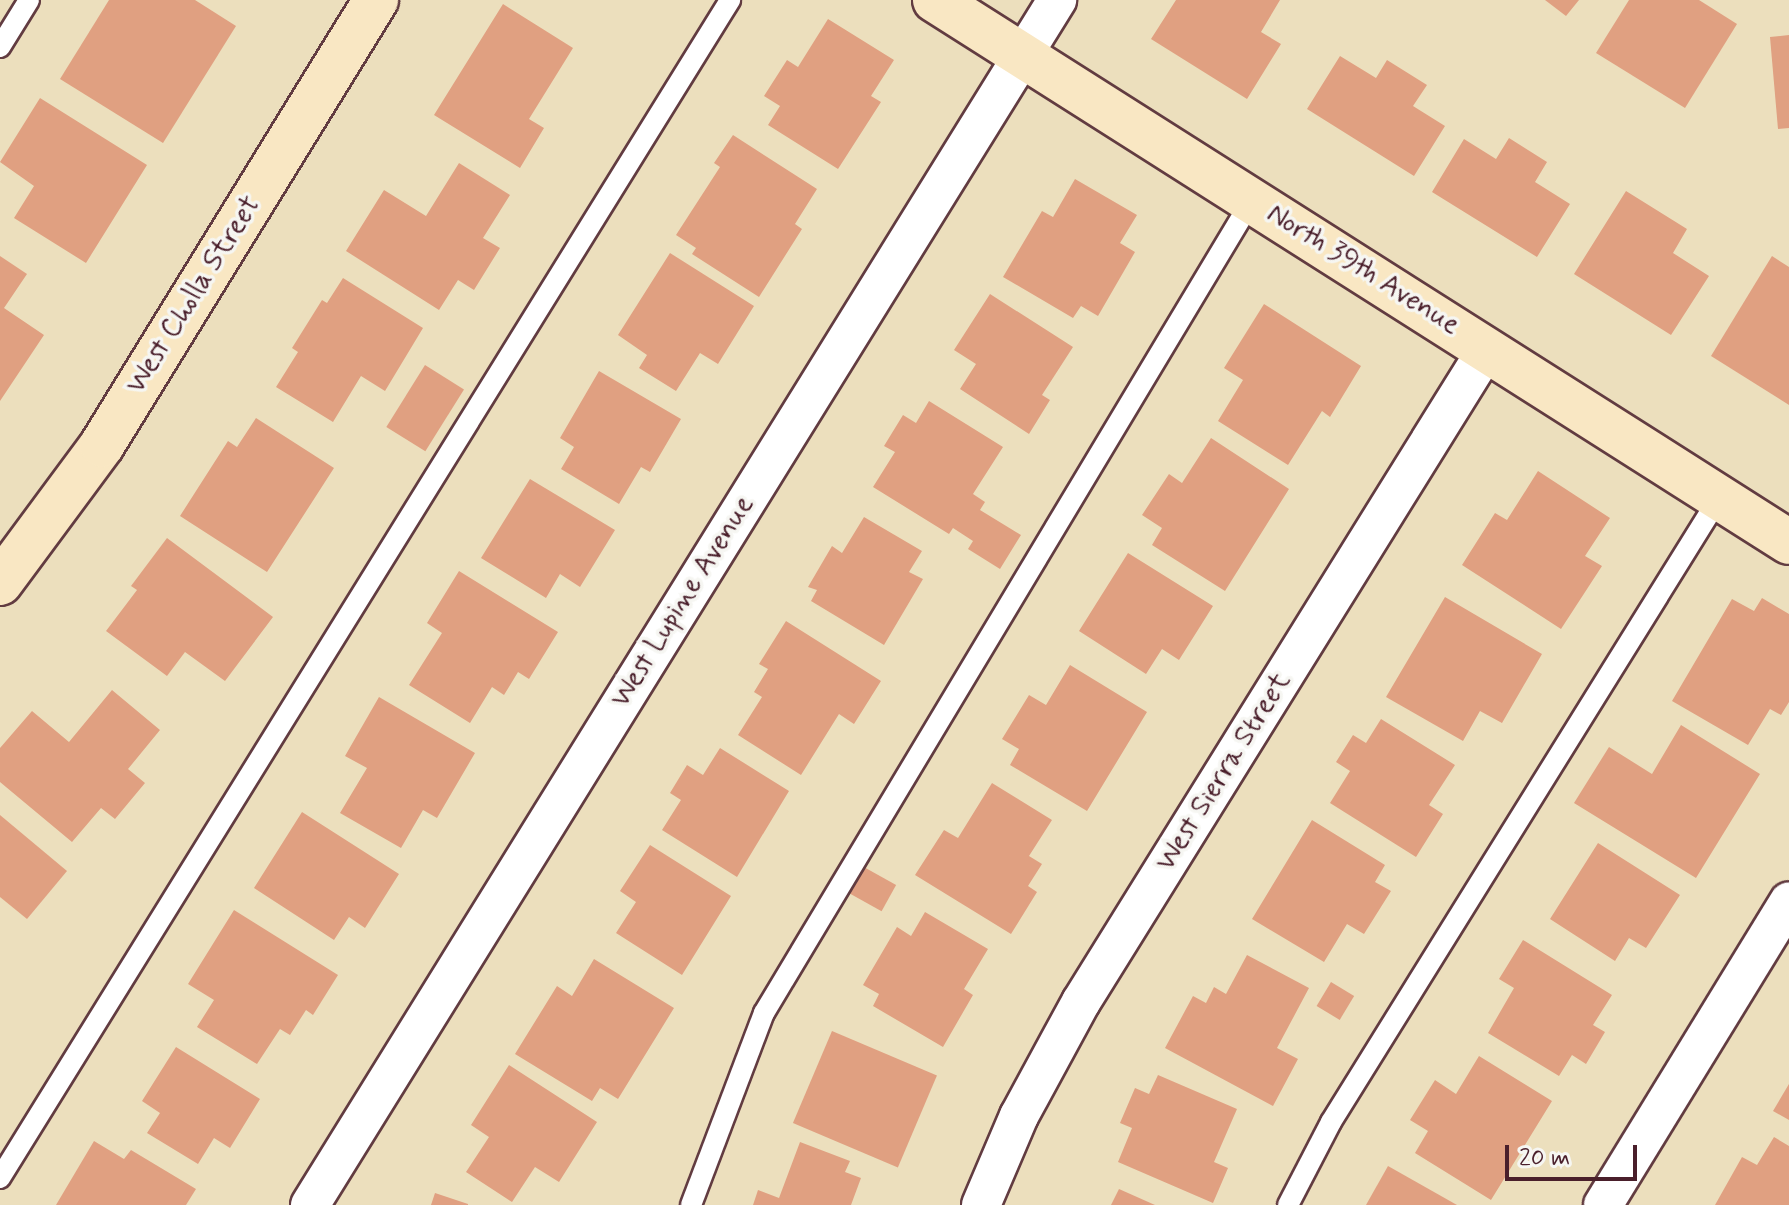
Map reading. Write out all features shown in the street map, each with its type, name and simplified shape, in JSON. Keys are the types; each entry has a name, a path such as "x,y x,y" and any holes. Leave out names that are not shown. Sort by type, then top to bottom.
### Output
{"street":[{"name":"West Cholla Street","path":"0,583 102,445 376,0"},
{"name":"North 39th Avenue","path":"935,0 1789,542"},
{"name":"West Lupine Avenue","path":"310,1205 1057,0"},
{"name":"West Sierra Street","path":"981,1205 1019,1116 1081,1002 1487,349"},
{"path":"1603,1205 1789,902"}],"lane":[{"path":"0,47 29,0"},
{"path":"0,1178 730,0"},
{"path":"691,1205 764,1013 1252,200"},
{"path":"1288,1205 1331,1122 1719,498"}],"building":[{"path":"109,0 195,0 236,26 163,143 60,79"},
{"path":"1176,0 1280,0 1261,32 1281,44 1247,99 1151,39"},
{"path":"1545,0 1579,0 1566,16"},
{"path":"1629,0 1699,0 1737,24 1685,108 1596,53"},
{"path":"503,4 573,48 529,119 544,128 520,168 434,115"},
{"path":"828,19 894,60 871,96 881,102 838,169 768,125 780,106 764,96 787,60 798,67"},
{"path":"1789,35 1789,128 1778,129 1770,37"},
{"path":"1340,56 1376,78 1387,60 1427,85 1413,106 1445,126 1414,176 1307,109"},
{"path":"40,98 147,165 86,263 14,218 34,186 0,162"},
{"path":"733,135 817,189 795,224 802,229 759,297 692,254 696,248 676,235 720,167 714,163"},
{"path":"1509,138 1547,162 1535,182 1570,204 1537,257 1432,192 1464,139 1496,159"},
{"path":"459,163 510,195 483,238 500,248 474,290 458,280 439,310 346,251 384,190 426,216"},
{"path":"1075,179 1137,215 1120,243 1135,252 1098,316 1081,306 1073,318 1003,277 1042,211 1053,217"},
{"path":"1626,191 1687,229 1673,253 1709,276 1671,335 1574,274"},
{"path":"670,253 754,306 718,364 700,353 676,391 639,368 647,355 618,335"},
{"path":"0,256 27,274 4,308 44,335 0,401"},
{"path":"1772,256 1789,267 1789,405 1711,356"},
{"path":"343,278 423,328 385,391 361,376 333,422 276,387 298,352 292,348 322,300 327,303"},
{"path":"990,294 1073,347 1042,395 1050,400 1029,434 960,389 976,364 954,350"},
{"path":"1264,304 1361,366 1330,417 1322,411 1288,465 1218,421 1243,380 1224,368"},
{"path":"425,365 464,389 425,451 386,427"},
{"path":"599,371 681,419 650,472 641,467 619,504 561,469 574,447 560,438"},
{"path":"929,401 1003,447 973,494 985,502 980,510 1021,535 1000,569 968,549 973,541 953,528 949,534 873,487 895,452 884,446 903,415 916,423"},
{"path":"256,418 334,468 267,572 180,516 228,441 237,447"},
{"path":"1211,438 1289,489 1225,591 1152,545 1162,528 1142,515 1169,474 1182,483"},
{"path":"1538,471 1610,518 1585,556 1602,566 1561,629 1462,565 1495,513 1507,520"},
{"path":"530,479 615,530 580,587 560,574 546,598 481,558"},
{"path":"864,517 922,551 909,572 923,579 884,645 811,601 817,590 808,587 832,546 842,553"},
{"path":"167,538 273,617 225,681 185,652 167,676 106,631 137,590 131,586"},
{"path":"1128,553 1213,606 1179,660 1162,649 1146,674 1079,631"},
{"path":"459,571 558,632 529,679 518,672 504,695 492,687 470,723 409,685 442,633 427,623"},
{"path":"1445,597 1542,654 1502,723 1480,711 1463,741 1386,697"},
{"path":"1762,598 1789,614 1789,702 1781,715 1770,709 1748,745 1672,701 1732,599 1754,611"},
{"path":"786,621 881,681 854,724 839,714 801,775 738,735 762,697 754,692 768,669 759,664"},
{"path":"1070,665 1147,712 1087,811 1010,765 1019,749 1002,739 1029,695 1046,705"},
{"path":"112,690 160,730 128,769 145,783 115,819 101,808 72,842 0,782 0,748 32,711 69,742"},
{"path":"379,697 475,753 437,818 423,810 401,848 340,813 367,768 345,756"},
{"path":"1381,719 1455,765 1429,805 1443,814 1416,857 1330,803 1350,771 1336,762 1353,735 1366,743"},
{"path":"1681,725 1760,774 1696,878 1574,803 1609,747 1652,774"},
{"path":"720,748 789,791 737,877 662,830 681,800 670,793 687,765 703,775"},
{"path":"992,783 1052,820 1029,856 1042,864 1028,886 1037,892 1011,934 915,875 944,830 958,838"},
{"path":"302,812 399,874 365,928 349,917 334,940 254,888"},
{"path":"0,815 67,871 27,919 0,897"},
{"path":"1312,820 1385,865 1375,882 1391,891 1364,934 1347,924 1324,962 1252,919"},
{"path":"1598,843 1680,895 1646,948 1629,938 1615,961 1550,919"},
{"path":"650,845 731,896 682,975 616,933 636,902 620,891"},
{"path":"862,866 896,885 882,911 847,892"},
{"path":"234,910 338,975 313,1015 306,1010 290,1035 280,1029 257,1064 197,1027 214,1000 188,984"},
{"path":"925,912 988,949 964,989 973,995 943,1047 873,1006 879,994 863,985 897,927 911,936"},
{"path":"1523,940 1612,995 1593,1025 1605,1032 1586,1064 1572,1055 1559,1076 1488,1033 1514,988 1499,979"},
{"path":"1247,955 1309,988 1277,1048 1298,1059 1273,1106 1165,1048 1193,996 1206,1003 1214,987 1226,994"},
{"path":"594,959 674,1008 618,1099 600,1088 592,1101 515,1054 557,986 572,996"},
{"path":"1331,982 1354,996 1340,1020 1317,1006"},
{"path":"832,1031 937,1076 898,1168 793,1123"},
{"path":"176,1047 260,1099 230,1148 214,1138 198,1164 147,1133 160,1113 142,1101"},
{"path":"1479,1056 1552,1101 1491,1200 1415,1153 1428,1131 1410,1120 1435,1080 1456,1094"},
{"path":"509,1065 597,1122 559,1182 535,1167 512,1202 466,1172 489,1137 471,1125"},
{"path":"1158,1075 1237,1109 1214,1162 1228,1168 1213,1203 1118,1162 1132,1128 1120,1123 1135,1088 1149,1094"},
{"path":"1789,1084 1789,1120 1773,1111"},
{"path":"1774,1137 1789,1146 1789,1205 1715,1205 1742,1157 1757,1165"},
{"path":"94,1141 124,1159 131,1150 196,1189 186,1205 56,1205"},
{"path":"800,1142 850,1161 845,1172 861,1178 851,1205 753,1205 758,1190 779,1198"},
{"path":"1388,1166 1457,1205 1366,1205"},
{"path":"1119,1189 1155,1205 1111,1205"},
{"path":"435,1193 468,1204 468,1205 431,1205"}]}
